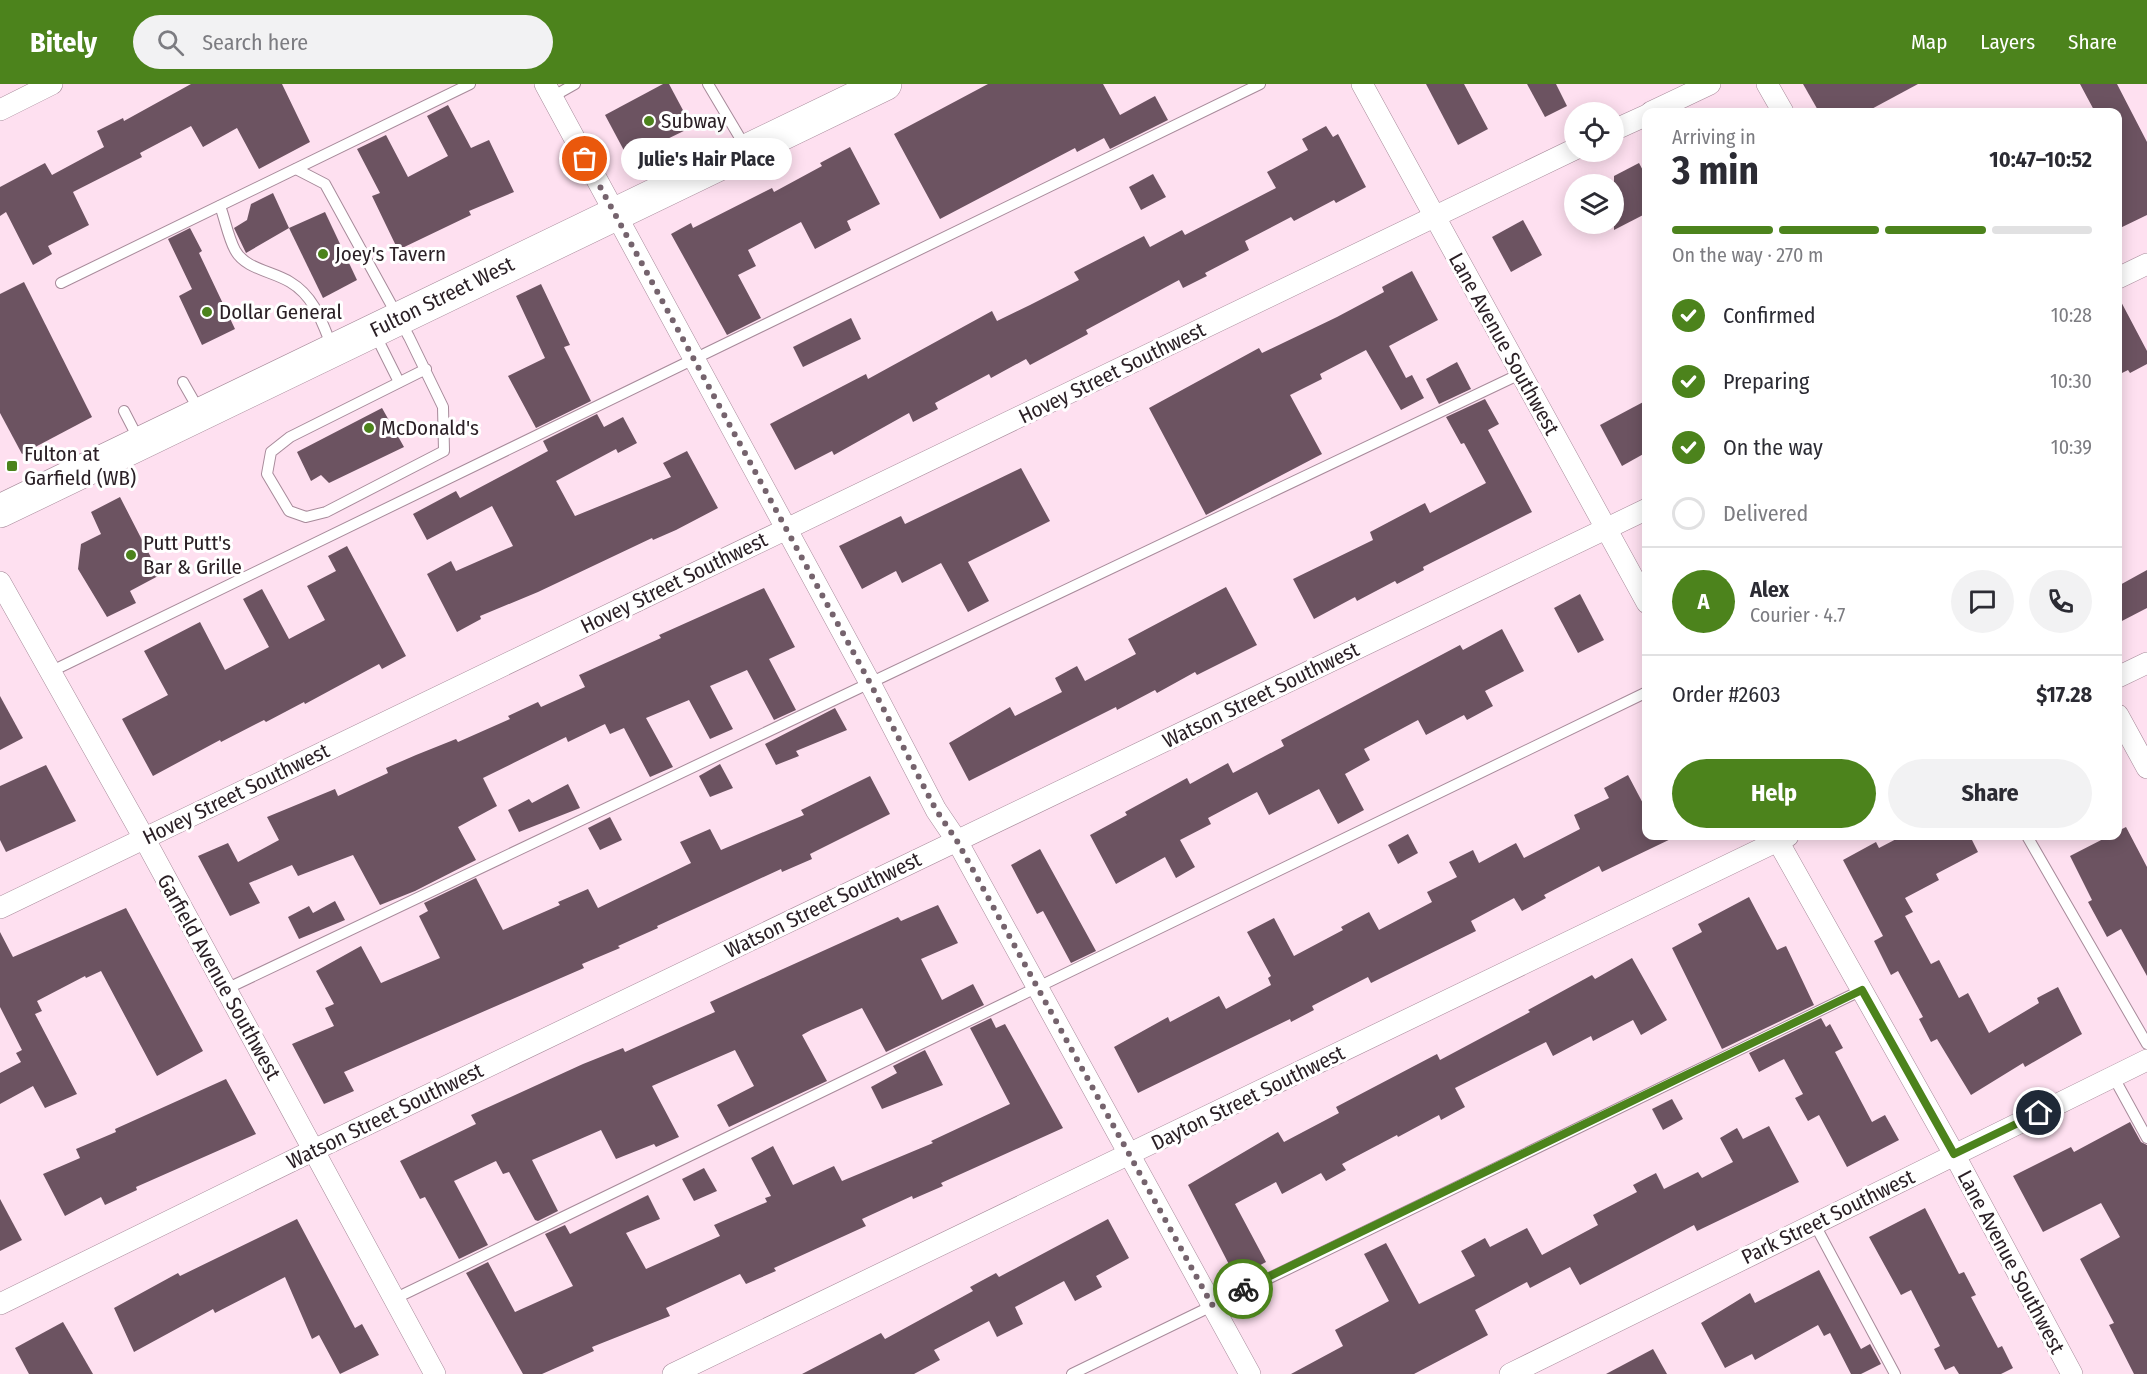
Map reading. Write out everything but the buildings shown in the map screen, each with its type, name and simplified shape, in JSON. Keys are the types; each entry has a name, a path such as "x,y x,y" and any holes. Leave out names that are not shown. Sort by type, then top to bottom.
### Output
{"main road":[{"name":"Fulton Street West","path":"0,512 885,84"}],"street":[{"path":"0,110 52,84"},
{"name":"Lane Avenue Southwest","path":"1362,84 1433,218 1642,594"},
{"path":"1659,108 1710,84"},
{"path":"1767,84 1781,108"},
{"path":"548,90 870,683 936,810 957,841 1250,1374"},
{"path":"1624,125 1642,116"},
{"name":"Hovey Street Southwest","path":"0,908 1564,154"},
{"path":"2122,276 2147,264"},
{"name":"Watson Street Southwest","path":"0,1304 314,1150 1642,511"},
{"name":"Garfield Avenue Southwest","path":"0,582 144,838 435,1374"},
{"path":"2122,675 2147,663"},
{"path":"2122,722 2147,768"},
{"name":"Dayton Street Southwest","path":"673,1374 1131,1155 1774,840"},
{"name":"Lane Avenue Southwest","path":"1782,840 2072,1374"},
{"name":"Park Street Southwest","path":"1510,1374 2147,1060"}],"lane":[{"path":"61,284 470,84"},
{"path":"548,90 575,84"},
{"path":"708,84 747,151"},
{"path":"50,672 694,357 1260,84"},
{"path":"296,169 325,184 386,324 399,382"},
{"path":"220,206 235,250 255,267 291,283 312,302 333,350"},
{"path":"386,324 426,369 443,407 444,451 326,512 306,517 289,511 273,488 267,474 267,462 271,452 279,444 426,369"},
{"path":"226,989 1520,374"},
{"path":"183,382 202,414"},
{"path":"124,411 141,443"},
{"path":"394,1299 1642,694"},
{"path":"2029,840 2147,1044"},
{"path":"1072,1374 1862,990"},
{"path":"2113,1076 2147,1138"},
{"path":"1814,1223 1894,1371 1881,1374"}],"way so far":[{"path":"585,159 870,683 936,810 957,841 1212,1305 1243,1289"}],"place":[{"name":"Subway","path":"649,121"},
{"name":"Julie's Hair Place","path":"585,159"},
{"name":"Joey's Tavern","path":"323,254"},
{"name":"Dollar General","path":"207,312"},
{"name":"McDonald's","path":"369,428"},
{"name":"Fulton at Garfield (WB)","path":"12,466"},
{"name":"Putt Putt's Bar & Grille","path":"131,555"}],"route":[{"path":"1243,1289 1862,990 1954,1154 2039,1113"}]}
